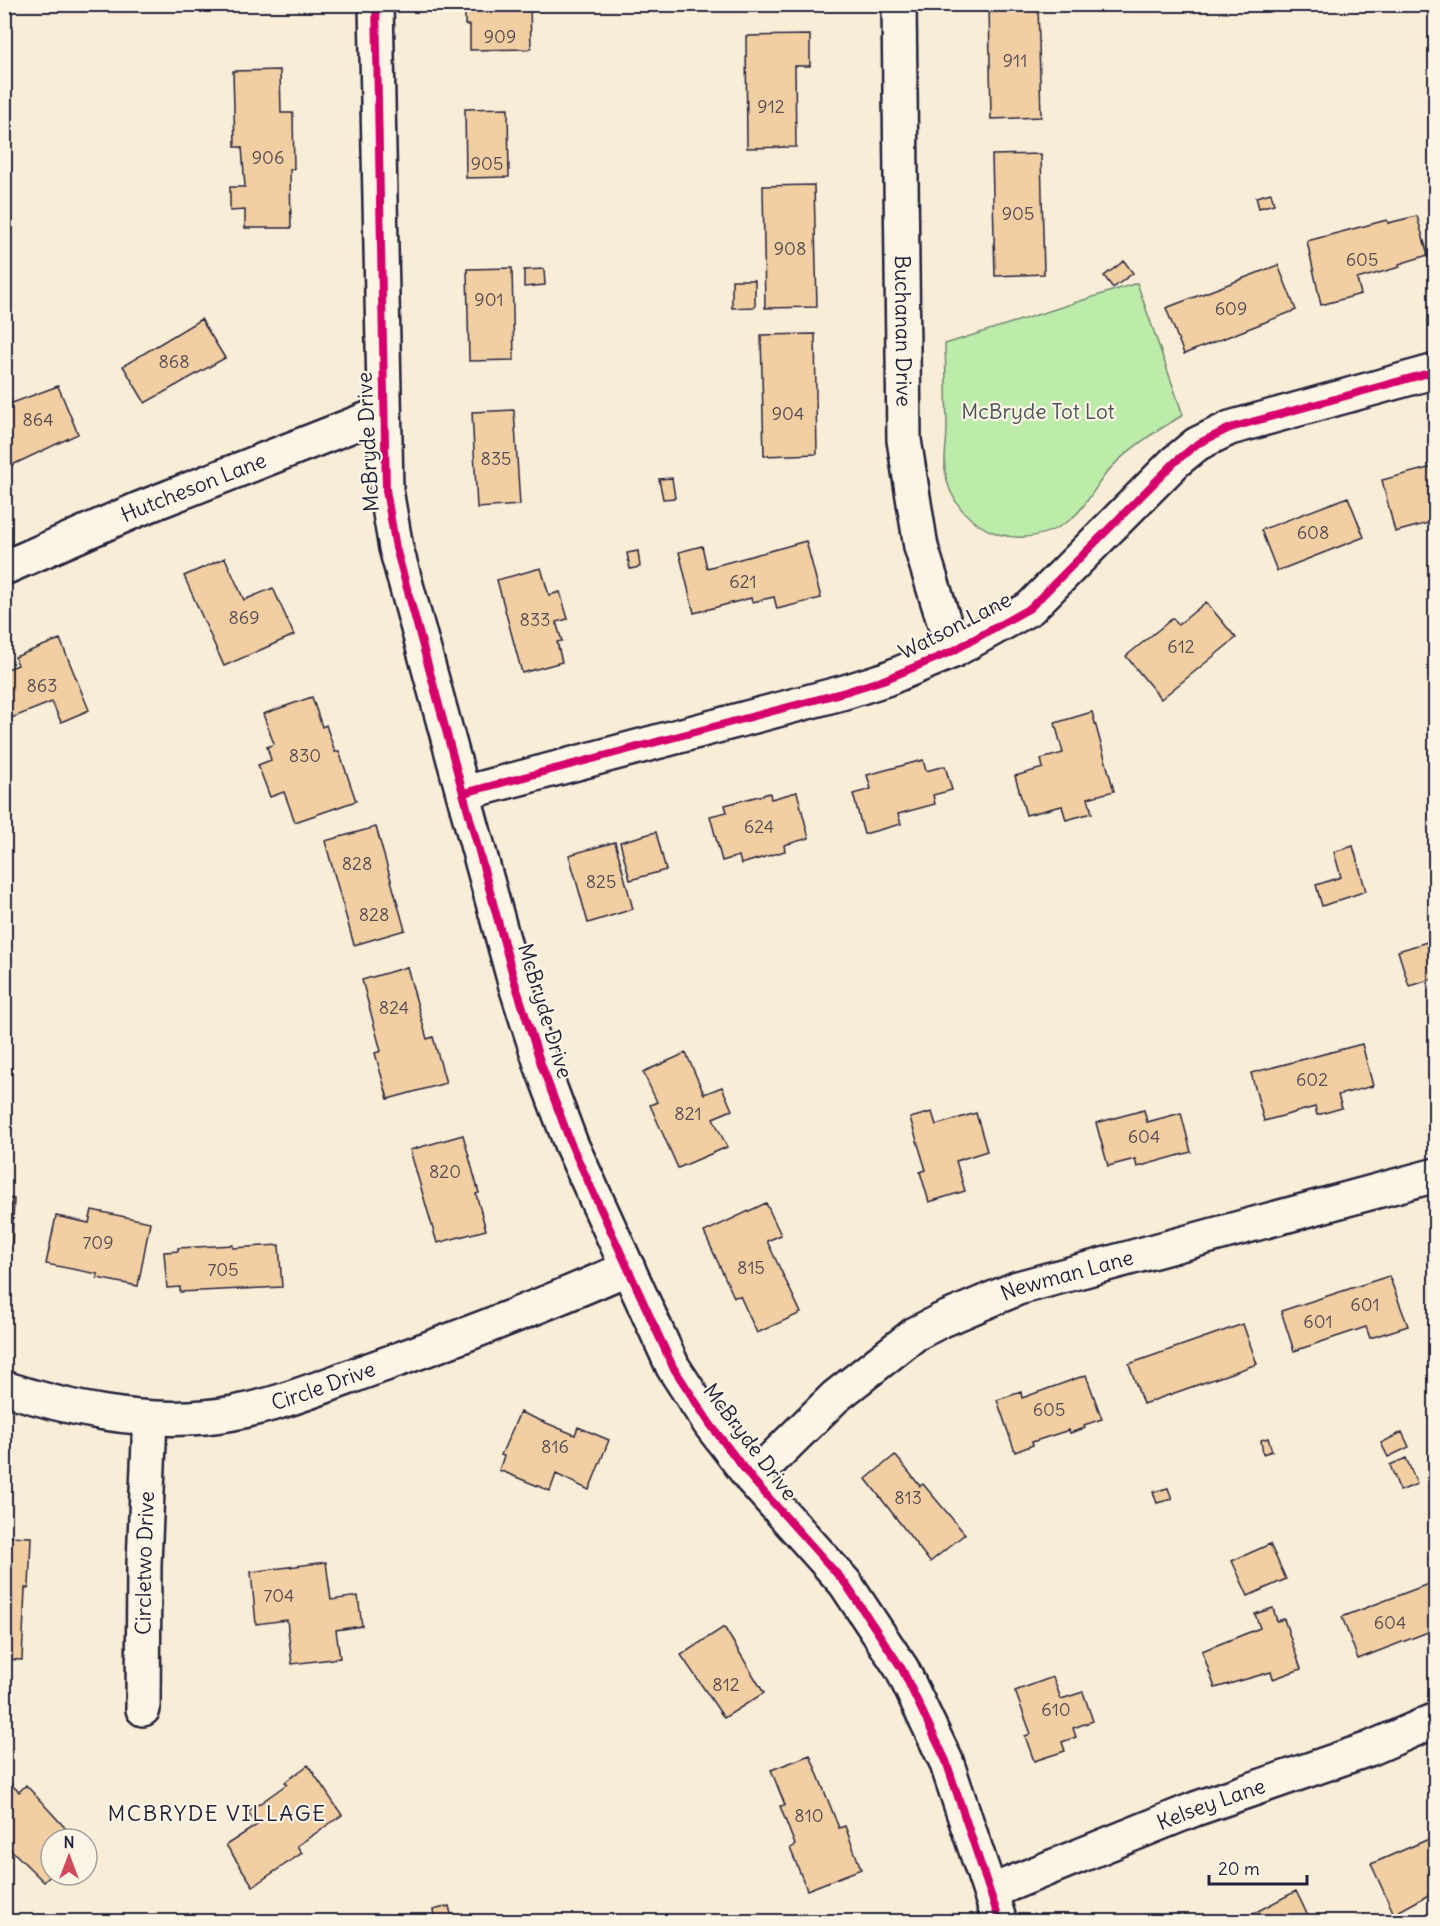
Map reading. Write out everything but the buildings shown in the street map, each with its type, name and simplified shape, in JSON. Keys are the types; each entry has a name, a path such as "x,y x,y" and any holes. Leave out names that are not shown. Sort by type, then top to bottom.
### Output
{"street":[{"name":"McBryde Drive","path":"376,4 382,413 386,490 396,548 515,983 541,1064 571,1144 673,1367 710,1424 752,1479 845,1583 902,1669 946,1761 995,1907"},
{"name":"Buchanan Drive","path":"899,4 904,440 918,532 953,651"},
{"name":"Watson Lane","path":"464,792 845,692 886,679 953,651 1030,608 1175,462 1197,444 1230,428 1436,371"},
{"name":"Hutcheson Lane","path":"4,568 139,509 382,413"},
{"name":"Newman Lane","path":"752,1479 810,1419 862,1375 915,1334 950,1316 1018,1288 1436,1175"},
{"name":"Circle Drive","path":"4,1388 95,1412 150,1418 206,1417 282,1401 430,1349 628,1268"},
{"name":"Circletwo Drive","path":"143,1709 144,1564 150,1418"},
{"name":"Kelsey Lane","path":"995,1907 1195,1809 1369,1749 1436,1720"}],"green space":[{"name":"McBryde Tot Lot","path":"1137,283 1183,415 1126,453 1105,475 1074,517 1059,527 1043,534 1016,537 998,534 978,525 956,502 947,482 945,471 947,426 945,344"}],"cycle path":[{"path":"376,4 386,490 396,548 515,983 541,1064 571,1144 673,1367 710,1424 752,1479 845,1583 902,1669 946,1761 1000,1922"},
{"path":"464,793 845,692 886,679 953,651 1030,608 1175,462 1197,444 1230,428 1436,371"}],"district":[{"name":"MCBRYDE VILLAGE","path":"217,1813"}]}
